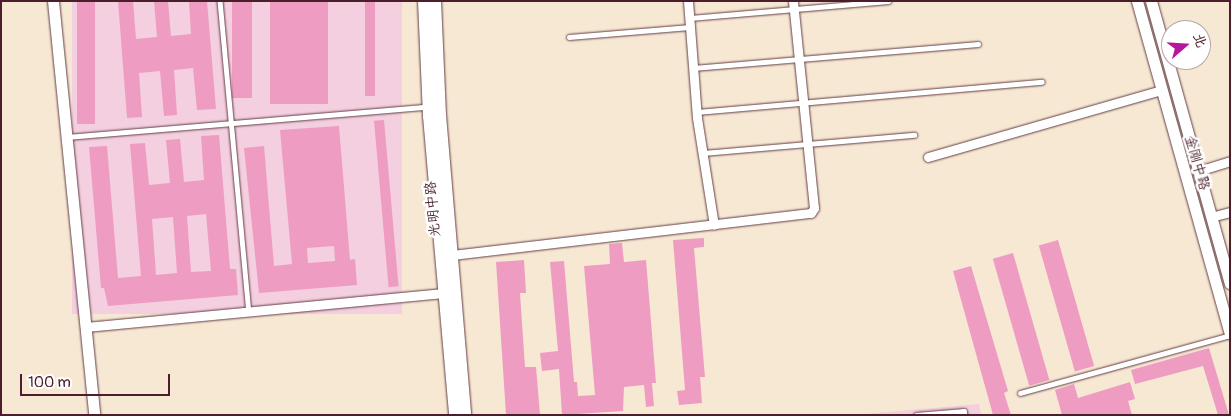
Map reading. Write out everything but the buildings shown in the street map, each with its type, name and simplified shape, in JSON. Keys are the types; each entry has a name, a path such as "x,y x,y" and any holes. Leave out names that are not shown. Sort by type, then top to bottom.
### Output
{"main road":[{"name":"光明中路","path":"424,1 428,107 455,415"},
{"name":"光明中路","path":"435,1 440,116 466,415"}],"street":[{"path":"53,1 94,415"},
{"path":"688,1 697,112 714,225"},
{"name":"金刚中路","path":"1137,1 1230,334"},
{"name":"金刚中路","path":"1151,1 1230,283"},
{"path":"452,255 811,213 814,208 793,5"},
{"path":"928,157 1161,90"},
{"path":"1198,171 1230,161"},
{"path":"1211,217 1230,212"},
{"path":"85,327 444,293"}],"lane":[{"path":"220,1 249,312"},
{"path":"569,38 690,22 793,5 888,1"},
{"path":"694,68 978,44"},
{"path":"697,112 1042,82"},
{"path":"65,137 428,107"},
{"path":"703,153 914,135"},
{"path":"1020,393 1230,334"},
{"path":"916,415 964,410 965,415"}],"shaded area":[{"path":"72,1 402,1 402,314 72,314"},
{"path":"979,404 981,415 853,415"}]}
